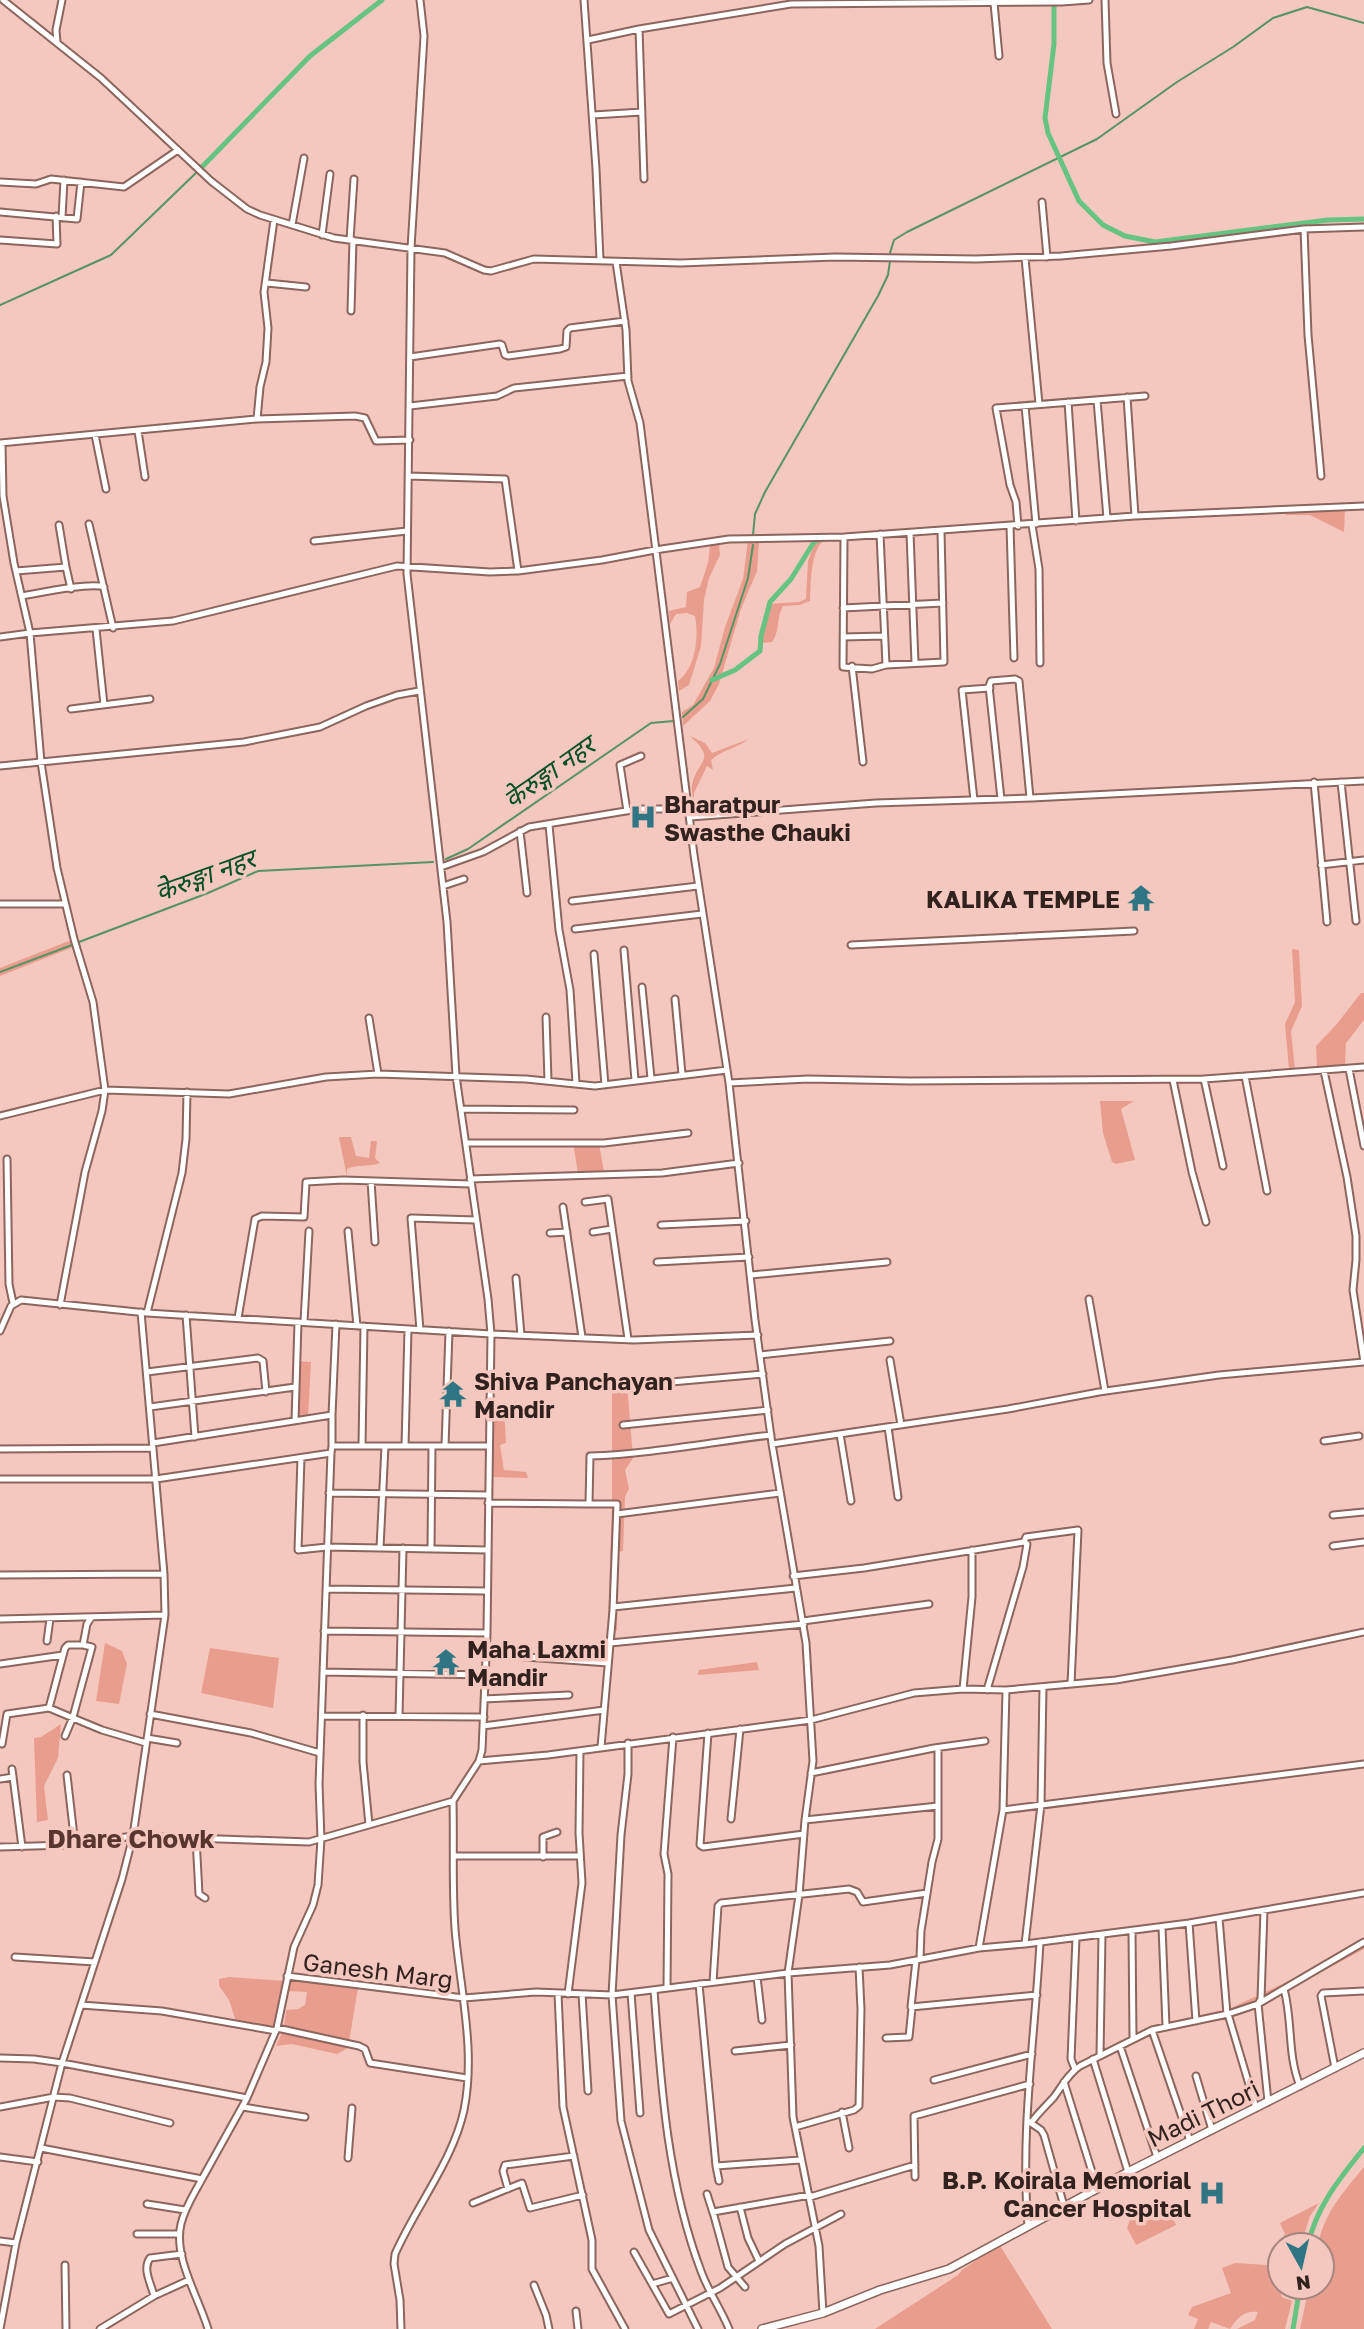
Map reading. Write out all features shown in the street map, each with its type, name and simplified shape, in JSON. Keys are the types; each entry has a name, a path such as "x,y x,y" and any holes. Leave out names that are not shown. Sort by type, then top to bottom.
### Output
{"main road":[{"name":"Madi Thori","path":"762,2329 823,2313 880,2290 949,2269 1097,2188 1364,2053"}],"street":[{"path":"3,0 101,78 232,199 247,209 322,235 445,253 478,269 491,271 534,259 681,264 835,257 1047,257 1171,246 1304,229 1364,227"},
{"path":"57,42 56,30 62,0"},
{"path":"401,2329 395,2254 456,2138 464,2109 467,2078 464,1998 455,1929 453,1801 479,1761 482,1750 487,1633 491,1334 456,1076 447,922 406,565 411,248 424,49 420,0"},
{"path":"584,0 600,260"},
{"path":"588,40 791,4 1089,0"},
{"path":"1105,0 1107,63 1116,114"},
{"path":"994,3 999,55"},
{"path":"639,29 644,179"},
{"path":"593,115 642,112"},
{"path":"0,182 37,184 51,179 128,186 178,150"},
{"path":"292,225 304,158"},
{"path":"322,235 330,174"},
{"path":"351,311 354,179"},
{"path":"57,244 64,180"},
{"path":"0,212 78,218 82,182"},
{"path":"1042,202 1047,257"},
{"path":"257,419 266,362 268,328 264,296 274,220"},
{"path":"1304,229 1308,335 1321,476"},
{"path":"0,240 66,245"},
{"path":"1025,258 1039,404"},
{"path":"616,262 625,321 628,376 640,423 698,886 729,1083 772,1444 803,1623 813,1752 799,1895 788,1973 795,2127 816,2227 823,2313"},
{"path":"267,284 306,287"},
{"path":"410,357 500,344 508,356 560,349 568,342 567,331 570,328 625,321"},
{"path":"410,406 497,396 514,388 628,376"},
{"path":"1018,526 1016,502 1010,485 996,408 1145,396"},
{"path":"1127,397 1135,516"},
{"path":"1097,400 1107,518"},
{"path":"1068,402 1076,521"},
{"path":"1025,406 1039,569 1040,663"},
{"path":"60,1305 85,1172 100,1119 104,1090 93,1002 65,904 41,762 30,633 1,487 1,443 257,419 360,417 365,418 376,441 410,440"},
{"path":"138,431 145,477"},
{"path":"95,435 106,489"},
{"path":"409,476 505,480 518,570"},
{"path":"0,637 194,618 406,565 489,572 602,561 729,539 844,537 1135,516 1364,506"},
{"path":"89,524 113,628"},
{"path":"59,525 71,589"},
{"path":"1010,526 1014,658"},
{"path":"314,541 407,531"},
{"path":"844,537 843,667 872,669 886,665 944,662 941,531"},
{"path":"910,533 915,663"},
{"path":"880,534 886,665"},
{"path":"16,571 65,567"},
{"path":"22,596 100,585 104,587"},
{"path":"843,608 943,603"},
{"path":"96,629 104,705"},
{"path":"843,637 884,636"},
{"path":"852,666 863,762"},
{"path":"1001,799 990,688 991,681 1015,680 1019,681 1030,798"},
{"path":"974,800 961,690 990,688"},
{"path":"0,766 165,752 292,734 320,727 397,695 419,691"},
{"path":"71,709 150,699"},
{"path":"627,811 620,765 641,756"},
{"path":"690,817 876,803 1364,781"},
{"path":"1314,782 1327,922"},
{"path":"1341,782 1356,921"},
{"path":"441,867 483,852 529,827 627,811 689,809"},
{"path":"549,825 559,930 570,990 576,1083"},
{"path":"520,831 527,893"},
{"path":"1321,865 1364,860"},
{"path":"443,886 464,879"},
{"path":"572,901 698,886"},
{"path":"0,904 65,904"},
{"path":"575,929 702,914"},
{"path":"851,944 1134,931"},
{"path":"624,950 635,1080"},
{"path":"594,954 605,1085"},
{"path":"642,987 651,1078"},
{"path":"675,999 682,1074"},
{"path":"546,1017 548,1081"},
{"path":"369,1018 378,1074"},
{"path":"729,1083 808,1079 1173,1080 1364,1067"},
{"path":"1349,1069 1364,1146"},
{"path":"0,1116 104,1090 229,1094 326,1077 378,1074 605,1085 727,1070"},
{"path":"772,1444 1008,1409 1105,1391 1219,1376 1364,1362 1353,1290 1356,1236 1324,1071"},
{"path":"1245,1076 1267,1191"},
{"path":"1204,1079 1223,1166"},
{"path":"1173,1080 1192,1172 1206,1222"},
{"path":"0,2329 3,2296 62,2063 122,1879 133,1836 165,1615 144,1312 182,1173 187,1092"},
{"path":"461,1109 574,1110"},
{"path":"466,1143 604,1143 688,1133"},
{"path":"0,1331 13,1303 9,1284 7,1159"},
{"path":"238,1318 256,1219 262,1216 304,1217 304,1185 310,1181 471,1182 662,1173 739,1163"},
{"path":"371,1181 375,1242"},
{"path":"585,1202 608,1199 628,1339"},
{"path":"564,1207 582,1337"},
{"path":"420,1330 411,1218 476,1220"},
{"path":"661,1224 746,1221"},
{"path":"593,1232 612,1229"},
{"path":"295,1421 295,1387 309,1231"},
{"path":"348,1231 360,1326 362,1445"},
{"path":"551,1233 567,1232"},
{"path":"657,1262 749,1257"},
{"path":"751,1275 887,1262"},
{"path":"516,1278 521,1335"},
{"path":"1089,1299 1105,1391"},
{"path":"13,1303 21,1300 144,1312 491,1334 628,1339 758,1335"},
{"path":"186,1315 195,1437"},
{"path":"208,2329 189,2280 179,2234 185,2210 243,2107 276,2030 294,1947 313,1905 318,1885 321,1839 318,1784 336,1324"},
{"path":"405,1446 408,1329"},
{"path":"446,1446 449,1331"},
{"path":"760,1355 890,1341"},
{"path":"147,1372 258,1358 263,1361 266,1392"},
{"path":"890,1360 901,1425"},
{"path":"614,1387 763,1374"},
{"path":"150,1407 295,1387"},
{"path":"623,1425 768,1410"},
{"path":"0,1449 153,1446 331,1415"},
{"path":"888,1427 898,1497"},
{"path":"840,1434 851,1501"},
{"path":"589,1504 590,1456 630,1455 691,1444 771,1435"},
{"path":"1324,1441 1359,1436"},
{"path":"0,1479 156,1479 300,1458 362,1445 489,1446"},
{"path":"380,1548 384,1446"},
{"path":"431,1549 432,1446"},
{"path":"300,1458 298,1550 327,1547 488,1550"},
{"path":"329,1493 489,1495"},
{"path":"617,1514 780,1493"},
{"path":"488,1503 617,1504 613,1607 601,1748"},
{"path":"1333,1516 1364,1512"},
{"path":"1024,1542 1026,1537 1078,1530 1072,1684"},
{"path":"793,1576 864,1568 1024,1542"},
{"path":"987,1690 1023,1567 1027,1544 1024,1542"},
{"path":"1333,1546 1364,1542"},
{"path":"398,1716 403,1548"},
{"path":"963,1689 972,1597 972,1550"},
{"path":"0,1575 164,1574"},
{"path":"613,1607 796,1588"},
{"path":"326,1589 487,1591"},
{"path":"610,1643 803,1623 929,1604"},
{"path":"0,1619 165,1615"},
{"path":"83,1645 87,1623 91,1618"},
{"path":"47,1641 50,1619"},
{"path":"324,1630 487,1633"},
{"path":"479,1761 580,1751 811,1720 914,1693 963,1689 1006,1690 1116,1680 1224,1662 1364,1632"},
{"path":"49,1708 68,1645 92,1647 73,1718 65,1737"},
{"path":"486,1654 608,1662"},
{"path":"0,1664 63,1655"},
{"path":"323,1672 485,1675"},
{"path":"1025,1944 1041,1805 1042,1687"},
{"path":"979,1948 1003,1810 1006,1690"},
{"path":"484,1699 569,1695"},
{"path":"2,1744 6,1714 49,1708 147,1740 177,1743"},
{"path":"483,1726 604,1710"},
{"path":"150,1714 251,1733 320,1753"},
{"path":"363,1715 363,1762 369,1825"},
{"path":"322,1716 484,1717"},
{"path":"731,1819 740,1729"},
{"path":"708,1733 700,1845 703,1847 804,1834"},
{"path":"667,1988 668,1874 664,1854 673,1737"},
{"path":"811,1773 985,1741"},
{"path":"628,1743 612,1995 621,2121 649,2230 698,2329"},
{"path":"886,2038 909,2036 912,1986 938,1839 938,1748"},
{"path":"568,1994 582,1883 579,1856 580,1751"},
{"path":"1003,1810 1364,1764"},
{"path":"12,1769 22,1847"},
{"path":"67,1775 75,1844"},
{"path":"0,1779 13,1777"},
{"path":"0,1847 75,1844 133,1836 309,1842 453,1801"},
{"path":"805,1820 937,1805"},
{"path":"543,1857 543,1837 558,1832"},
{"path":"196,1838 199,1894 205,1898"},
{"path":"454,1856 579,1856"},
{"path":"713,1982 718,1906 721,1903 853,1890 863,1902 927,1894"},
{"name":"Ganesh Marg","path":"287,1976 464,1998 536,1992 612,1995 918,1960 979,1948 1162,1927 1364,1893"},
{"path":"1264,1910 1261,1999 1258,2004 1268,2102"},
{"path":"1219,1918 1228,2014 1256,2108"},
{"path":"1189,1923 1196,2021"},
{"path":"1162,1927 1166,2026"},
{"path":"1132,1931 1133,2039"},
{"path":"1100,2056 1102,1935"},
{"path":"1075,2069 1071,2059 1076,1938"},
{"path":"1028,2226 1025,2184 1041,1942"},
{"path":"1029,2122 1075,2069 1093,2059 1152,2030 1228,2014 1258,2004 1364,1942"},
{"path":"15,1957 95,1962"},
{"path":"795,2127 854,2110 859,2106 859,1967"},
{"path":"757,1977 762,2020"},
{"path":"699,1984 710,2115 719,2181"},
{"path":"1284,1989 1290,2014 1290,2056 1300,2086"},
{"path":"654,1990 668,2139 690,2236 701,2271 729,2329"},
{"path":"1335,2068 1321,1996 1323,1993 1364,1991"},
{"path":"558,1993 563,2107 592,2240 592,2269 625,2329"},
{"path":"631,1993 640,2113"},
{"path":"582,1994 588,2091"},
{"path":"912,2008 1037,1995"},
{"path":"81,2005 184,2014 276,2030 359,2046 365,2049 370,2063 467,2078"},
{"path":"1152,2030 1190,2141"},
{"path":"735,2051 791,2045"},
{"path":"1120,2046 1157,2157"},
{"path":"934,2080 1032,2054"},
{"path":"0,2058 62,2063 247,2098"},
{"path":"1093,2059 1128,2172"},
{"path":"1196,2076 1212,2130"},
{"path":"1064,2082 1097,2188"},
{"path":"915,2177 914,2116 1030,2084"},
{"path":"0,2107 54,2096 170,2123"},
{"path":"243,2107 305,2117"},
{"path":"348,2158 352,2108"},
{"path":"842,2112 849,2148"},
{"path":"1029,2122 1041,2130 1044,2136 1064,2206"},
{"path":"41,2148 202,2179"},
{"path":"508,2189 503,2171 505,2165 575,2156"},
{"path":"0,2157 38,2162"},
{"path":"716,2166 800,2160"},
{"path":"713,2213 810,2196 915,2165"},
{"path":"473,2203 520,2184 523,2185 530,2208 583,2195"},
{"path":"707,2194 728,2267 745,2287"},
{"path":"146,2204 185,2210"},
{"path":"740,2207 748,2238 759,2260"},
{"path":"634,2252 669,2314 841,2214"},
{"path":"137,2234 179,2234"},
{"path":"0,2241 16,2243"},
{"path":"154,2295 146,2269 150,2258 182,2254"},
{"path":"65,2266 66,2329"},
{"path":"652,2284 673,2278"},
{"path":"100,2329 154,2295 189,2280"},
{"path":"534,2285 549,2329"},
{"path":"576,2311 578,2329"}],"shaded area":[{"path":"1345,509 1344,532 1310,515 1286,515 1285,511"},
{"path":"816,540 824,540 819,545 814,560 810,601 800,605 783,606 772,642 761,643 759,638 767,604 806,599 808,561"},
{"path":"748,541 759,541 757,571 741,609 719,684 710,701 683,726 682,712 693,705 714,668 725,627 743,579"},
{"path":"719,544 720,555 709,578 704,600 701,646 689,685 679,691 678,681 689,668 695,651 695,616 687,613 676,614 670,624 669,611 686,607 687,592 700,587 710,546"},
{"path":"690,736 705,743 712,753 749,739 711,760 713,770 707,766 694,793 694,802 692,785 704,756"},
{"path":"74,939 76,946 0,976 0,968"},
{"path":"1292,949 1299,950 1302,1006 1291,1031 1295,1070 1289,1069 1285,1024 1295,1002"},
{"path":"1361,993 1364,993 1364,1020 1346,1043 1345,1066 1317,1068 1316,1046"},
{"path":"1100,1101 1134,1101 1121,1109 1135,1160 1116,1164 1112,1162 1103,1133"},
{"path":"339,1137 351,1137 356,1156 369,1158 371,1141 377,1141 375,1158 380,1163 347,1169 347,1177"},
{"path":"573,1143 599,1144 604,1172 578,1173"},
{"path":"295,1361 311,1362 308,1416 297,1418"},
{"path":"627,1383 633,1458 625,1470 629,1489 625,1497 623,1551 618,1552 617,1631 608,1623 612,1384"},
{"path":"493,1408 504,1408 506,1443 500,1445 504,1470 526,1472 528,1478 493,1477"},
{"path":"105,1643 122,1651 127,1664 119,1704 96,1701"},
{"path":"210,1648 279,1658 273,1708 201,1693"},
{"path":"757,1662 759,1670 698,1675 699,1670"},
{"path":"61,1724 58,1758 44,1786 48,1820 37,1822 34,1738 41,1737"},
{"path":"1364,1938 1364,1949 1260,2005 1222,2020 1162,2031 1131,2045 1122,2043 1153,2026 1231,2008 1291,1980"},
{"path":"229,1977 284,1981 275,2034 237,2025 229,2000 219,1986 219,1979"},
{"path":"293,1978 358,1988 348,2048 337,2054 292,2044 276,2046 284,2028 286,2010 305,2005 307,1992 288,1991"},
{"path":"1364,2167 1364,2329 1300,2329 1306,2301 1336,2301 1336,2231 1322,2231 1349,2185"},
{"path":"1151,2203 1169,2209 1176,2225 1136,2245 1127,2228 1133,2212"},
{"path":"1319,2203 1310,2216 1305,2231 1284,2231 1280,2223"},
{"path":"999,2244 1052,2329 875,2329 958,2275"},
{"path":"1235,2263 1266,2265 1266,2301 1292,2301 1285,2329 1237,2329 1255,2320 1258,2312 1249,2312 1235,2321 1230,2329 1211,2322 1208,2329 1194,2329 1198,2319 1188,2315 1192,2307 1231,2293 1222,2268"}],"waterway":[{"path":"199,170 310,56 382,0"},
{"path":"1054,1 1054,44 1045,118 1048,133 1079,201 1103,225 1125,236 1155,242 1328,220 1364,219"},
{"path":"890,253 894,240 907,232 1097,139 1273,18 1307,7 1364,23"},
{"path":"0,305 111,255 199,170"},
{"path":"753,535 755,514 765,492 878,296 888,275 890,261"},
{"path":"712,680 735,670 760,651 770,602 791,579 814,542 822,539"},
{"path":"683,717 703,699 720,664 748,578 753,545"},
{"name":"केरुङ्गा नहर","path":"446,859 468,849 651,723 674,721"},
{"name":"केेरुङ्गा नहर","path":"79,942 258,871 433,862"},
{"name":"केेरुङ्गा नहर","path":"0,972 72,945"},
{"path":"1312,2231 1338,2182 1364,2148"},
{"path":"1293,2329 1298,2301"}],"place":[{"name":"Bharatpur Swasthe Chauki","path":"643,817"},
{"name":"KALIKA TEMPLE","path":"1141,898"},
{"name":"Shiva Panchayan Mandir","path":"453,1394"},
{"name":"Maha Laxmi Mandir","path":"446,1662"},
{"name":"B.P. Koirala Memorial Cancer Hospital","path":"1212,2193"}],"district":[{"name":"Dhare Chowk","path":"131,1838"}]}
